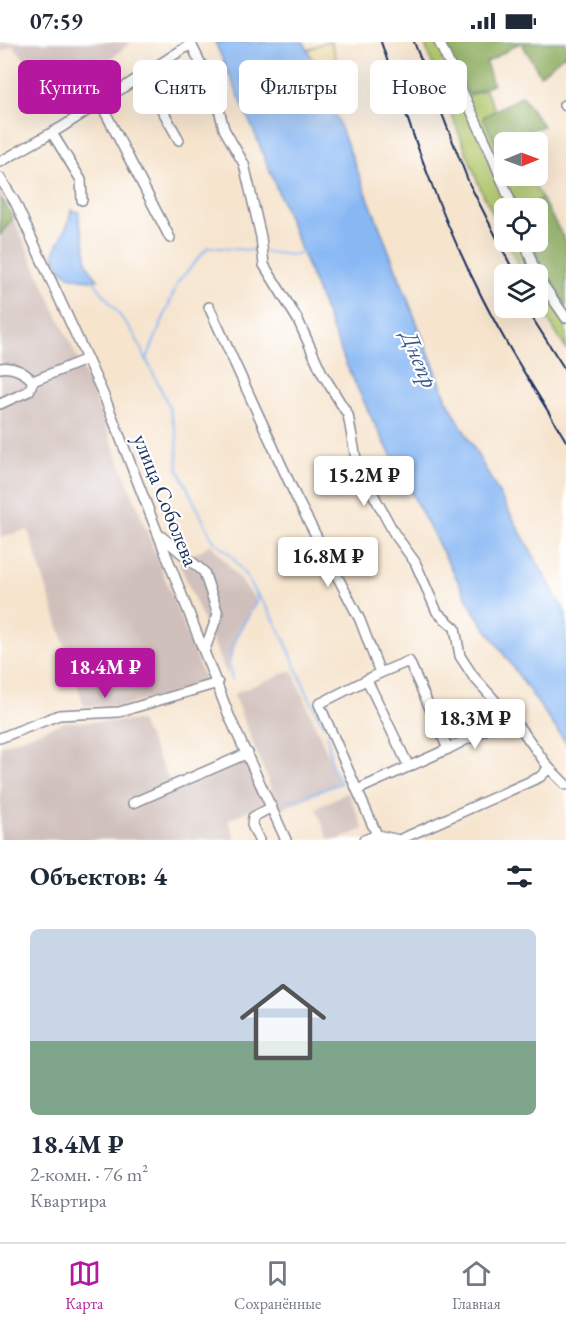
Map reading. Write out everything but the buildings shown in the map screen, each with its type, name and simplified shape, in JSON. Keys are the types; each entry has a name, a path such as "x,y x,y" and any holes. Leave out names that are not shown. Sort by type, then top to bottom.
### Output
{"street":[{"path":"439,42 491,153 509,198"},
{"path":"164,60 190,44 198,60"},
{"path":"0,162 81,114"},
{"path":"106,114 170,238"},
{"path":"164,114 179,140"},
{"path":"220,114 224,129 244,164 261,237 264,265 298,320 322,373 348,415 357,464 394,533 415,562 437,612 455,628 460,656 549,768 566,785"},
{"path":"52,133 81,180 82,200"},
{"name":"улица Соболева","path":"0,178 15,202 87,359 205,649 230,718 286,840"},
{"path":"548,291 566,318"},
{"path":"209,307 296,497 360,620 380,673"},
{"path":"0,404 29,391 33,381 87,359"},
{"path":"0,368 8,367 25,373 33,381"},
{"path":"159,535 204,572 219,614 205,649"},
{"path":"377,835 319,704 409,661 448,749"},
{"path":"367,680 409,767"},
{"path":"0,738 59,715 119,712 218,683"},
{"path":"357,790 489,728"},
{"path":"133,803 248,753"},
{"path":"364,840 377,835 399,840 530,782 549,768"},
{"path":"259,840 252,825 253,817 272,807"}],"shaded area":[{"path":"0,42 131,42 110,60 25,60 13,45 0,53"},
{"path":"13,218 91,388 207,686 121,706 84,706 28,530 0,537 0,235"},
{"path":"211,544 257,601 239,634 227,675 179,563"},
{"path":"292,670 340,783 280,810 233,694"},
{"path":"140,721 175,792 242,760 247,764 265,802 228,820 236,840 0,840 0,746 65,722"},
{"path":"348,792 364,829 338,840 329,840 316,808"}],"green space":[{"path":"424,42 444,42 452,60 431,60"},
{"path":"444,42 521,42 486,63 493,84 469,95 467,60 452,60"},
{"path":"521,42 566,42 566,57 563,56 540,75"},
{"path":"485,90 496,111 483,117 494,140 494,186 535,186 541,198 494,198 494,216 480,188 452,114 467,114 467,91 469,95"},
{"path":"522,96 543,126 526,132 494,132 494,140 483,117"},
{"path":"0,195 13,218 0,235"},
{"path":"548,210 566,242 566,305 548,280 548,264 540,264 535,252 548,252"},
{"path":"512,252 535,252 540,264 518,264"},
{"path":"548,280 566,305 566,349 547,318"}],"sand":[{"path":"324,42 331,42 336,60 312,60 308,50"}],"water":[{"path":"215,42 304,42 312,60 239,60 239,97 227,70 227,60 223,60"},
{"name":"Днепр","path":"246,114 335,114 447,400 566,614 566,743 475,613 373,421 346,364"},
{"path":"71,210 79,212 87,261 98,280 69,276 60,268 57,261 54,253 68,224"}],"waterway":[{"path":"146,361 178,282 208,247 260,251"},
{"path":"265,252 291,255 304,252"},
{"path":"92,279 134,334 168,404 177,436 178,469 213,540 231,555 258,599 236,637 228,660 232,680"},
{"path":"256,593 285,641 324,726"},
{"path":"291,801 341,783 332,768 327,734"}],"railway":[{"path":"381,42 424,164 461,254 496,324 566,441"},
{"path":"414,42 469,183 510,264"},
{"path":"532,318 566,371"}]}
